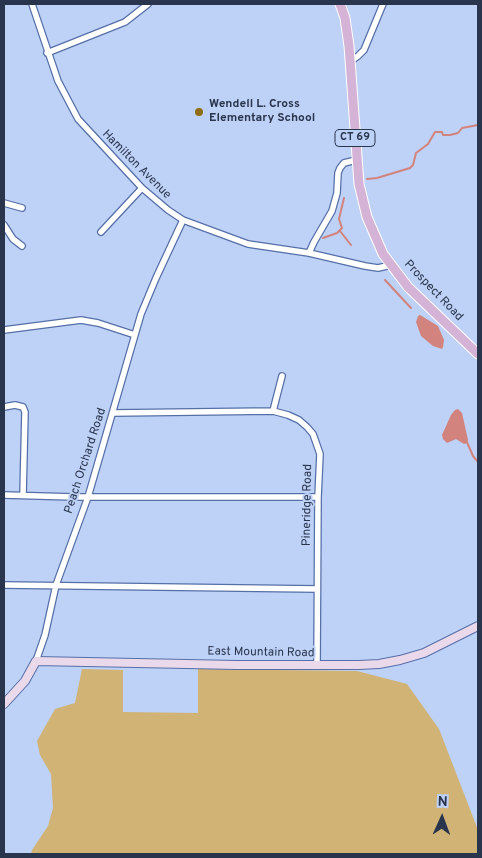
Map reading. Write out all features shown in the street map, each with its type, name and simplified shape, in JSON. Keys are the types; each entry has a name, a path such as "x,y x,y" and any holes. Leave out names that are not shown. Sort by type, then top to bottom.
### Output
{"main road":[{"name":"Prospect Road","path":"340,4 345,18 351,61 356,160 366,217 380,248 391,266 408,286 478,354"}],"street":[{"name":"Hamilton Avenue","path":"32,4 58,81 78,119 154,199 183,220 248,244 309,253 365,266 378,268 391,266"},
{"path":"48,53 126,22 148,4"},
{"path":"351,61 364,50 383,4"},
{"path":"309,253 332,211 340,168 344,163 356,160"},
{"path":"101,232 142,188"},
{"path":"4,203 22,208"},
{"name":"Peach Orchard Road","path":"4,704 24,681 36,661 56,586 88,497 149,293 183,220"},
{"path":"4,225 13,239 22,246"},
{"path":"4,330 81,320 135,335"},
{"path":"273,411 282,376"},
{"path":"4,407 16,405 23,407 26,412 23,495"},
{"name":"Pineridge Road","path":"113,413 273,411 299,420 313,434 320,454 317,589 318,665"},
{"path":"4,495 318,497"},
{"path":"4,584 317,589"},
{"name":"East Mountain Road","path":"36,661 358,665 400,660 424,653 478,626"}],"shaded area":[{"path":"420,315 438,326 444,340 442,349 433,346 421,336 416,322"},
{"path":"458,409 462,413 468,440 464,444 456,439 447,443 442,435 451,415"},
{"path":"82,669 123,670 123,712 198,713 198,669 357,671 407,684 439,729 478,830 478,854 31,854 48,826 53,808 51,774 40,755 37,741 55,709 75,703"}],"waterway":[{"path":"478,113 478,118"},
{"path":"367,179 377,178 410,168 413,165 416,153 428,144 435,132 450,135 458,133 462,128 478,125"},
{"path":"323,238 337,233 342,228 339,219 344,198"},
{"path":"340,231 351,245"},
{"path":"385,280 411,308"},
{"path":"466,440 473,456 478,462"}],"place":[{"name":"Wendell L. Cross Elementary School","path":"199,112"}]}
